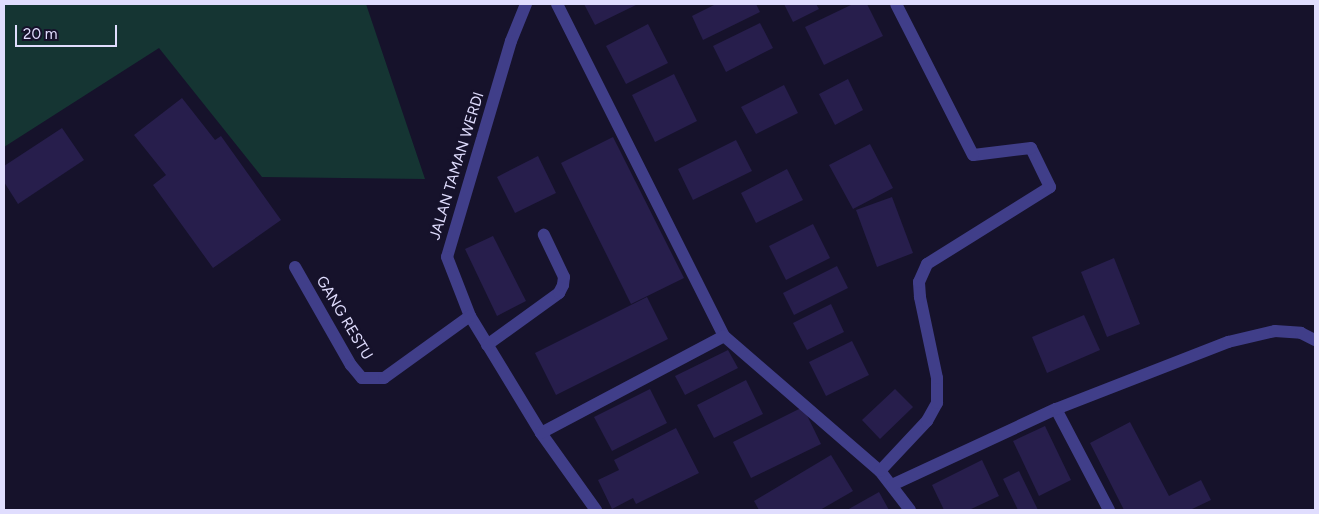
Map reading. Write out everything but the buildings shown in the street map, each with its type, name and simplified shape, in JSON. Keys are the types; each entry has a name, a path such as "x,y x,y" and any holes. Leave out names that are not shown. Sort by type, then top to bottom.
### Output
{"street":[{"name":"JALAN TAMAN WERDI","path":"526,4 449,244 449,264 470,316 541,433 596,510"},
{"path":"558,4 724,336 880,471 910,510"},
{"path":"880,471 926,421 937,403 937,378 920,297 919,282 927,264 1050,188 1032,148 973,155 896,4"},
{"path":"488,345 559,293 564,277 544,235"},
{"name":"GANG RESTU","path":"295,267 350,365 362,378 384,378 470,316"},
{"path":"892,485 1056,409 1228,342 1275,331 1301,333 1315,340"},
{"path":"541,433 724,336"},
{"path":"1056,409 1110,510"}],"green space":[{"path":"4,4 366,4 425,179 262,177 159,48 4,147"}]}
